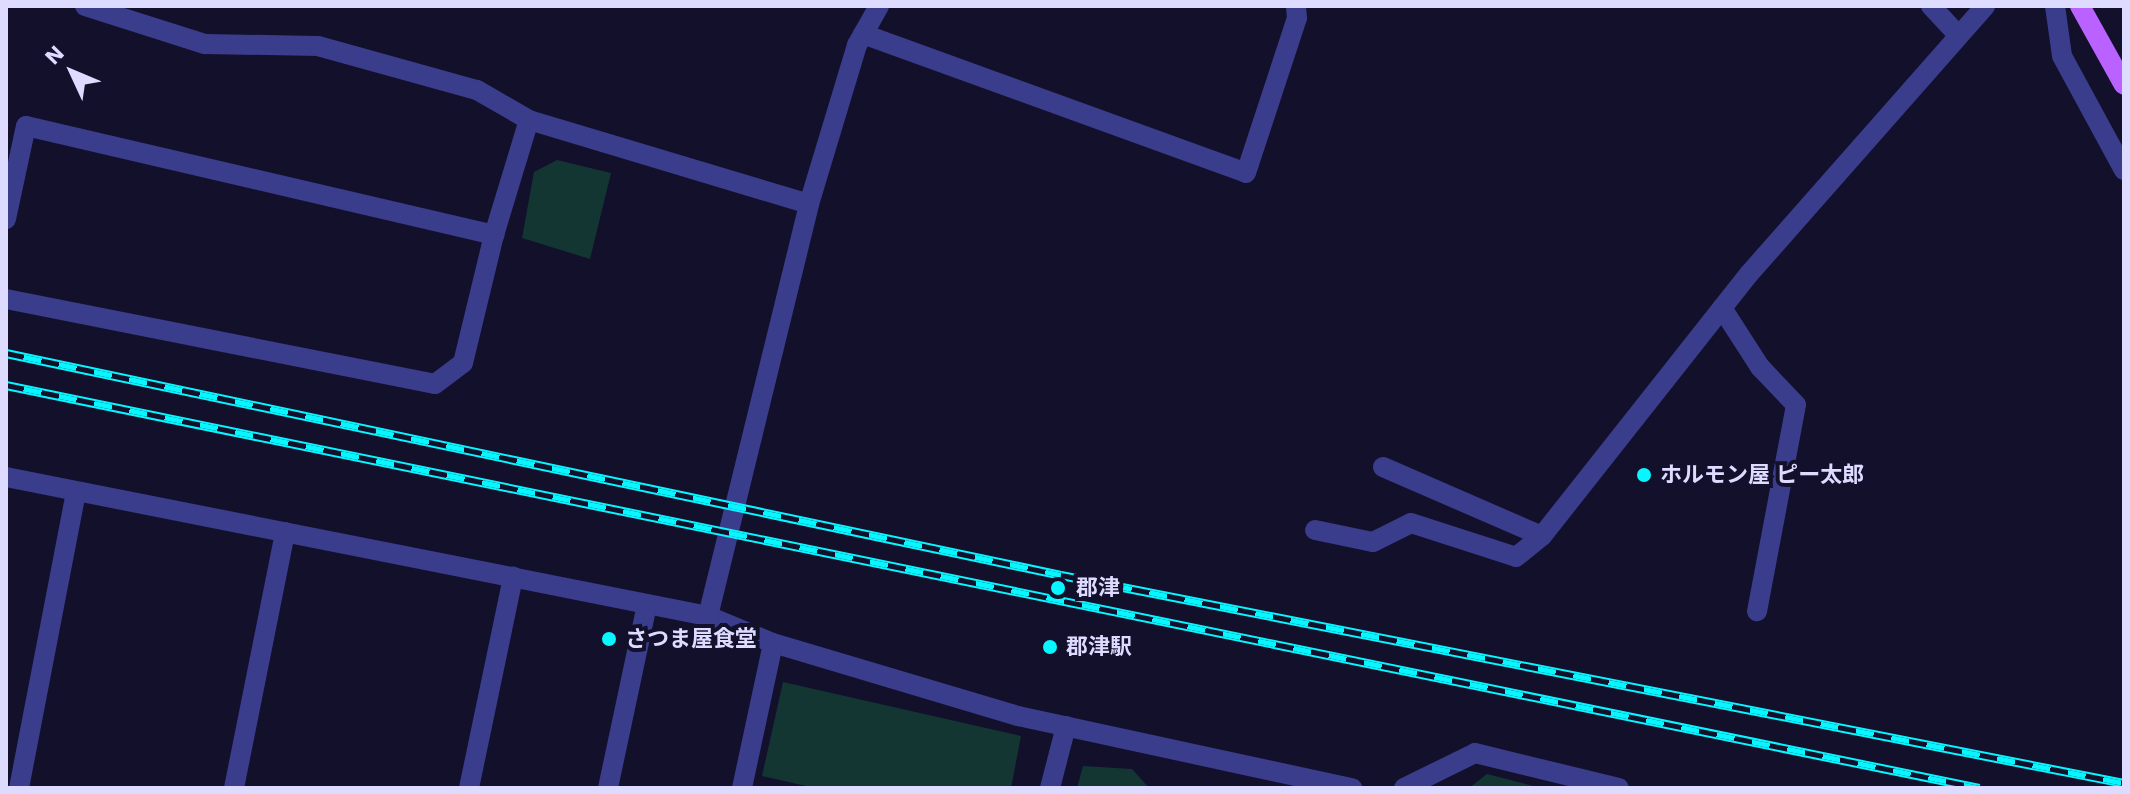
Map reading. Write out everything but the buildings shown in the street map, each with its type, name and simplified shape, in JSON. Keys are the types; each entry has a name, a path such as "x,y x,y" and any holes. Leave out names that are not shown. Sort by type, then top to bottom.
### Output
{"main road":[{"path":"2080,6 2124,85"}],"street":[{"path":"85,6 205,44 318,46 477,90 529,120 809,204"},
{"path":"708,616 809,204 863,34 879,6"},
{"path":"863,34 1246,173 1297,18 1296,6"},
{"path":"1931,6 1958,35"},
{"path":"1315,530 1373,542 1411,523 1516,557 1542,536 1722,308 1985,6"},
{"path":"2055,6 2062,56 2124,170"},
{"path":"6,299 435,384 463,363 494,235 529,120"},
{"path":"6,219 26,126 494,235"},
{"path":"1722,308 1760,367 1796,405 1757,611"},
{"path":"1383,467 1542,536"},
{"path":"6,477 708,616 773,643 1066,726 1352,788"},
{"path":"19,788 76,491"},
{"path":"234,788 285,532"},
{"path":"469,788 513,577"},
{"path":"608,788 647,604"},
{"path":"742,788 773,643"},
{"path":"1050,788 1066,726"},
{"path":"1404,788 1475,753 1619,788"}],"green space":[{"path":"557,160 611,173 590,259 522,238 534,172"},
{"path":"783,682 1021,736 1011,788 815,788 762,776"},
{"path":"1083,766 1132,769 1149,788 1077,788"},
{"path":"1487,774 1541,788 1469,788"}],"railway":[{"path":"6,353 1061,575 2124,783"},
{"path":"6,385 1979,788"}],"place":[{"name":"ホルモン屋 ピー太郎","path":"1644,475"},
{"name":"郡津","path":"1058,588"},
{"name":"さつま屋食堂","path":"609,639"},
{"name":"郡津駅","path":"1050,647"}]}
